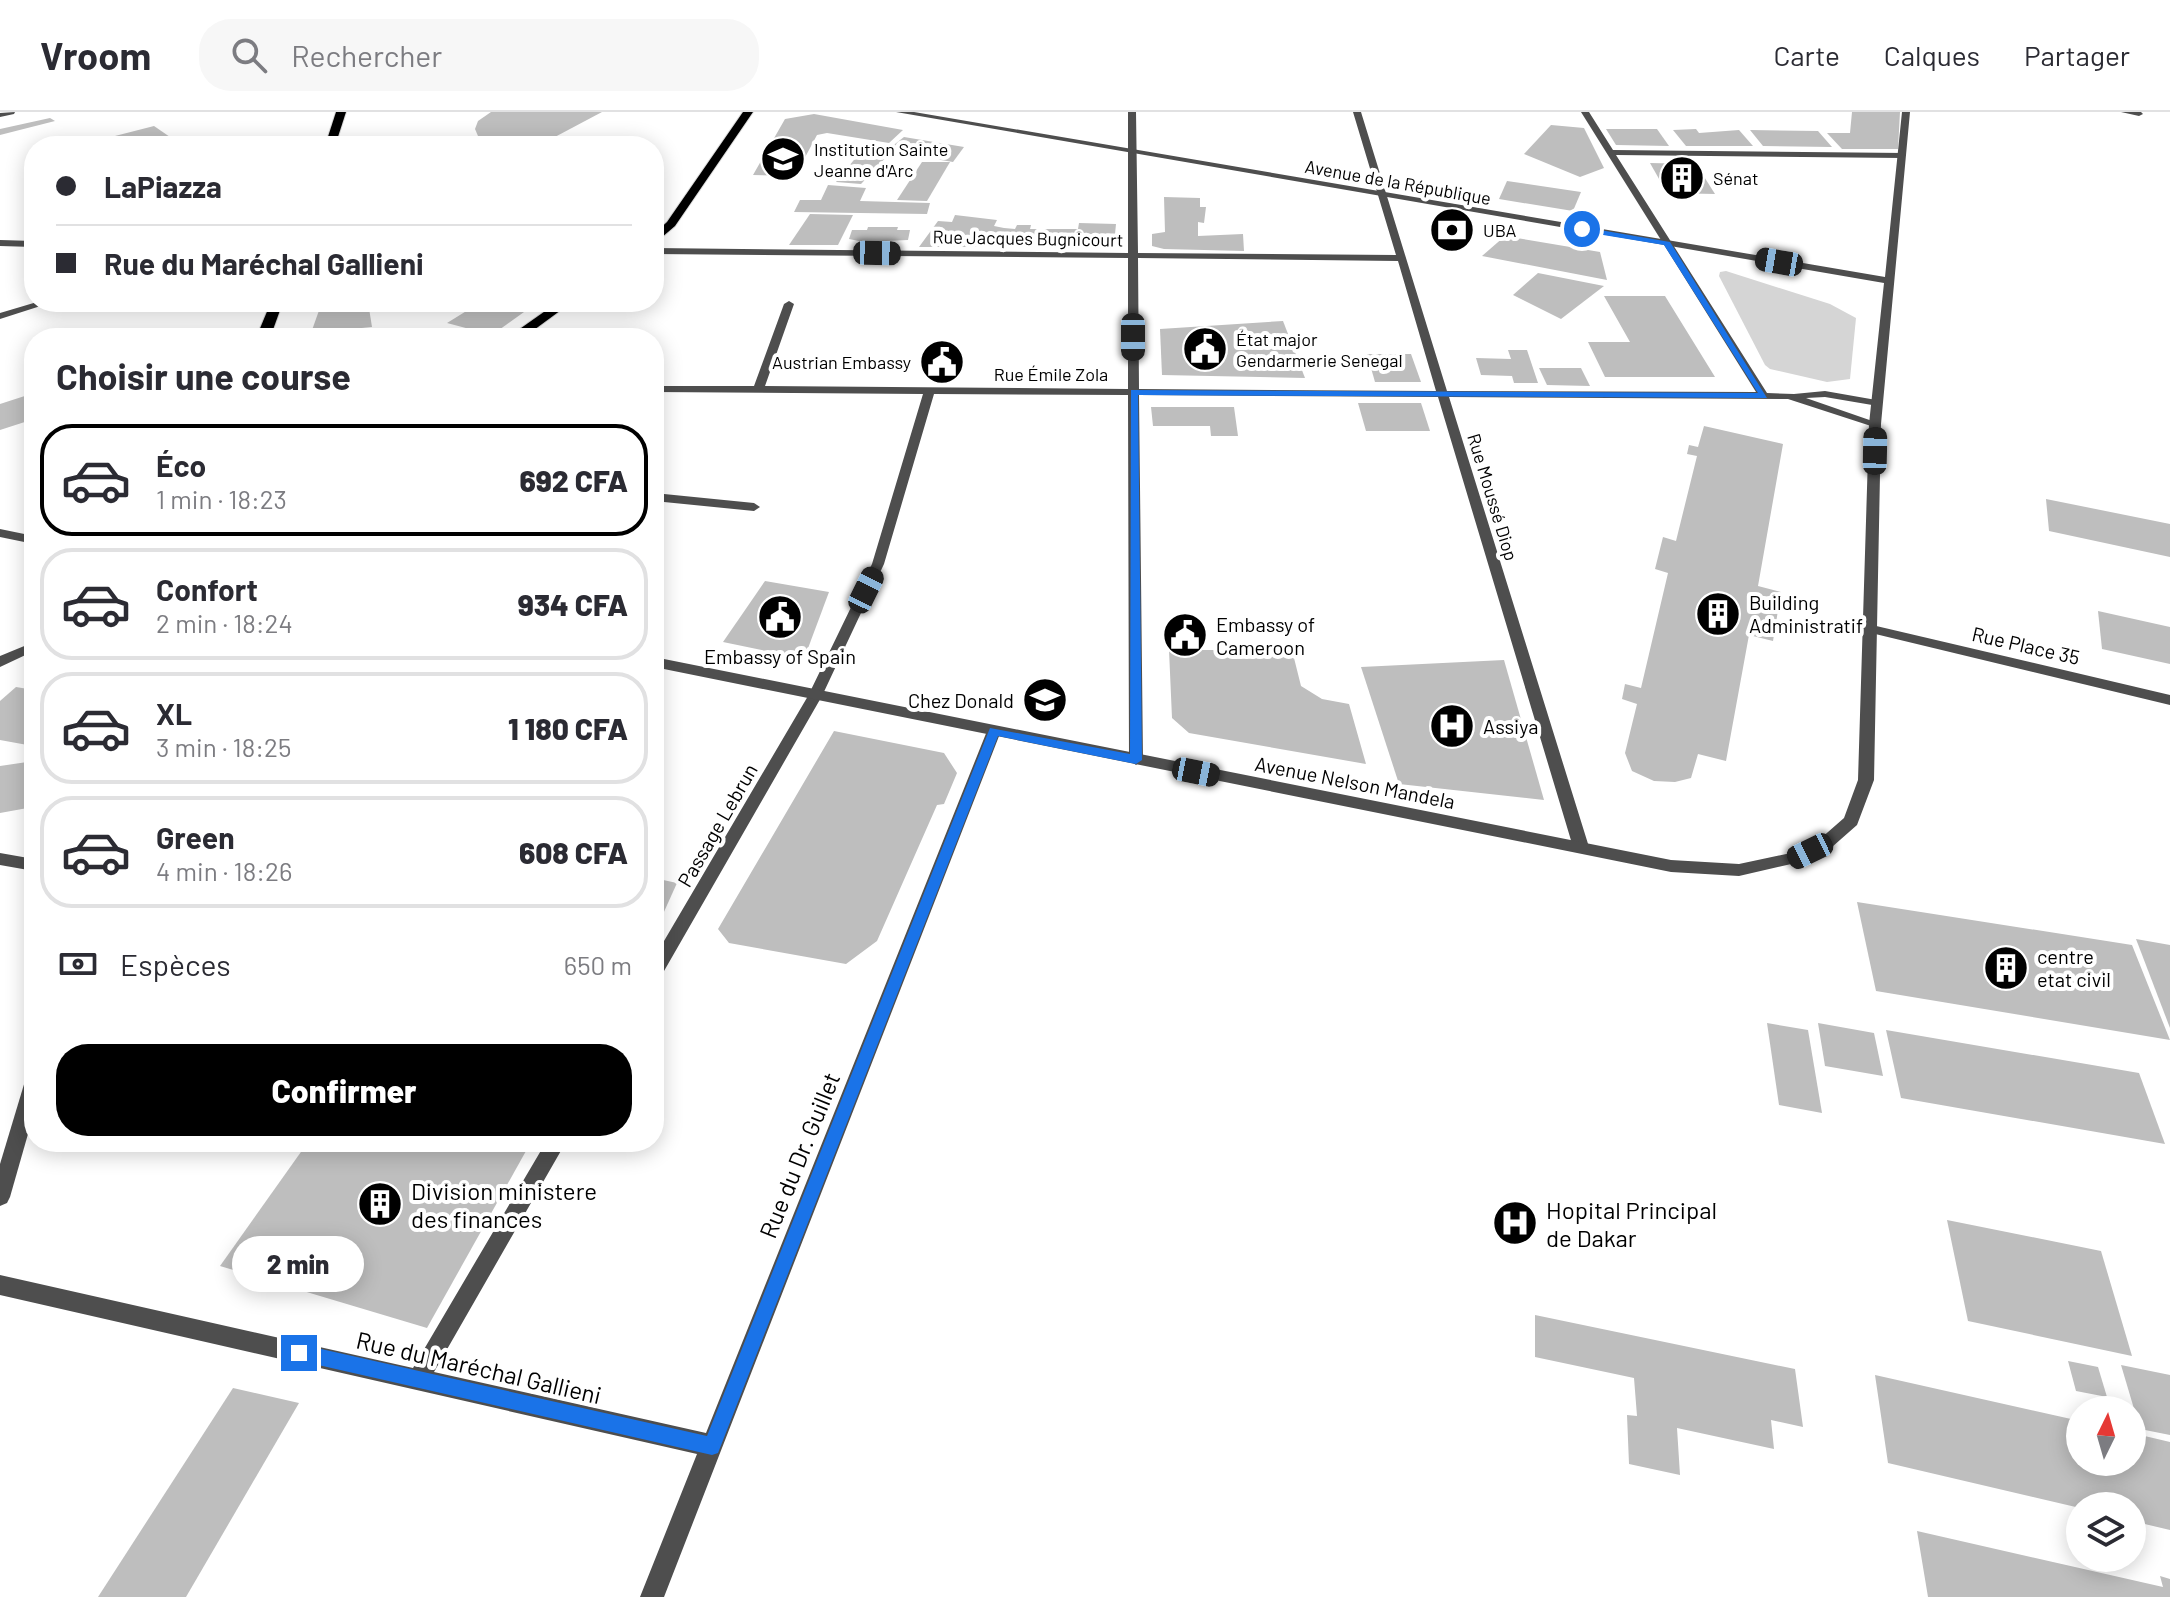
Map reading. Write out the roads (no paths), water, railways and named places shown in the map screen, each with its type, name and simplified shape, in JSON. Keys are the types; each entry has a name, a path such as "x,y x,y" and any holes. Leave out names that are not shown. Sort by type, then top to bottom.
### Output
{"main road":[{"path":"333,136 341,112"},
{"path":"664,231 748,112"},
{"path":"528,328 552,312"}],"street":[{"path":"0,115 11,112"},
{"name":"Avenue de la République","path":"900,112 1890,281"},
{"path":"1132,112 1136,760"},
{"name":"Rue Moussé Diop","path":"1357,112 1581,847"},
{"path":"1585,112 1764,396"},
{"path":"1872,629 1875,424 1906,112"},
{"path":"2125,112 2139,114"},
{"path":"1610,152 1902,155"},
{"path":"0,243 24,244"},
{"name":"Rue Jacques Bugnicourt","path":"664,251 1402,258"},
{"path":"758,390 789,304"},
{"path":"0,316 24,309"},
{"name":"Rue Émile Zola","path":"664,389 1789,396 1875,424"},
{"name":"Passage Lebrun","path":"664,956 815,696 878,564 929,391"},
{"path":"1789,396 1825,394 1878,403"},
{"path":"664,498 754,507"},
{"path":"0,533 24,538"},
{"name":"Avenue Nelson Mandela","path":"664,664 1671,866 1739,870 1794,858 1826,843 1851,821 1866,780 1872,629"},
{"name":"Rue Place 35","path":"1872,629 2170,700"},
{"path":"0,662 24,651"},
{"name":"Rue du Dr. Guillet","path":"652,1597 994,731"},
{"path":"0,859 24,863"},
{"path":"0,1197 24,1115"},
{"path":"418,1380 550,1152"},
{"name":"Rue du Maréchal Gallieni","path":"0,1285 712,1446"}],"place":[{"name":"Institution Sainte Jeanne d'Arc","path":"783,159"},
{"name":"Sénat","path":"1682,178"},
{"name":"UBA","path":"1452,230"},
{"name":"État major Gendarmerie Senegal","path":"1205,349"},
{"name":"Austrian Embassy","path":"942,362"},
{"name":"Building Administratif","path":"1718,614"},
{"name":"Embassy of Spain","path":"780,617"},
{"name":"Embassy of Cameroon","path":"1185,635"},
{"name":"Chez Donald","path":"1045,700"},
{"name":"Assiya","path":"1452,726"},
{"name":"centre etat civil","path":"2006,968"},
{"name":"Division ministere des finances","path":"380,1204"},
{"name":"Hopital Principal de Dakar","path":"1515,1223"}]}
